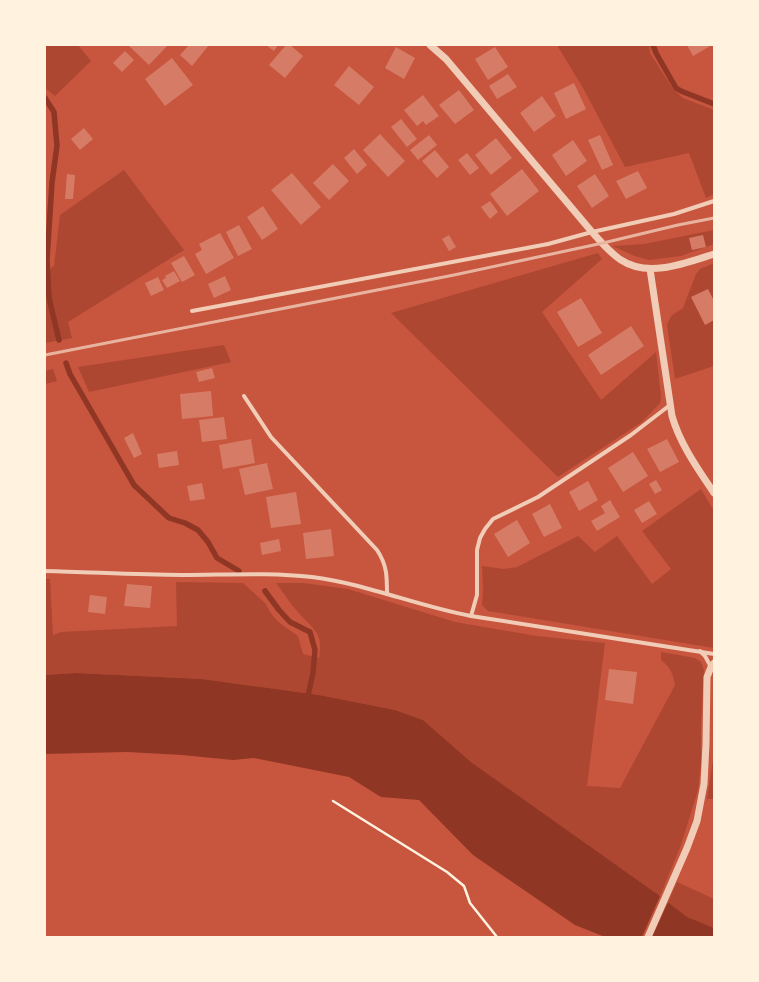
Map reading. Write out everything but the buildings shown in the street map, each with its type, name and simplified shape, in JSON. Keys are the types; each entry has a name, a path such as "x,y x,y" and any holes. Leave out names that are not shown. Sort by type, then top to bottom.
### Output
{"street":[{"path":"430,45 446,59 592,232 611,253 620,260 629,265 650,269 674,266 714,254"},
{"path":"192,311 548,244 592,232 674,214 714,201"},
{"path":"650,269 670,405 676,430 714,493"},
{"path":"244,396 271,437 383,559 387,572 387,594"},
{"path":"471,616 478,591 477,550 480,538 493,519 538,497 631,435 670,405"},
{"path":"45,571 179,575 286,575 349,583 432,608 471,616 714,654"},
{"path":"648,937 687,848 697,820 704,784 707,677 712,665 700,651"}],"path":[{"path":"333,801 447,872 464,886 470,902 497,937"}],"shaded area":[{"path":"45,45 78,45 91,61 55,96 45,88"},
{"path":"557,45 649,45 650,53 673,89 683,98 714,110 714,194 706,198 689,153 625,167 583,88"},
{"path":"124,170 184,250 68,322 72,338 45,343 45,272 54,266 60,215"},
{"path":"714,230 714,244 681,256 649,260 635,256 612,246 644,244"},
{"path":"598,253 602,259 542,312 601,400 656,352 661,396 660,403 642,422 558,477 391,313"},
{"path":"714,263 714,366 675,379 667,325 671,316 683,308 696,274 700,269"},
{"path":"224,345 231,362 89,392 78,367"},
{"path":"53,369 57,381 45,384 45,371"},
{"path":"701,489 714,511 714,648 488,611 482,605 482,566 504,569 517,567 578,536 595,552 617,536 652,584 671,569 642,531"},
{"path":"45,579 50,579 53,635 61,632 177,626 176,582 243,583 265,603 272,615 281,624 298,636 303,654 319,658 320,642 316,632 293,606 276,583 303,583 348,589 455,622 537,636 605,643 587,786 620,788 675,685 671,671 661,660 661,652 695,658 701,662 704,670 701,725 701,764 698,790 681,845 660,896 471,762 423,720 395,710 319,695 202,679 76,673 45,675"},
{"path":"76,673 202,679 319,695 395,710 423,720 471,762 660,896 687,917 714,928 714,937 605,937 575,925 473,855 419,800 381,797 349,777 254,758 233,760 127,752 45,754 45,675"},
{"path":"714,676 714,799 707,799 713,760"},
{"path":"677,882 714,899 714,928 687,918 668,902"}],"pier":[{"path":"661,894 669,900 652,937 642,937"}],"waterway":[{"path":"653,45 676,88 714,104"},
{"path":"45,98 54,112 57,146 52,182 47,260 49,298 59,340"},
{"path":"66,363 70,374 134,485 169,518 185,523 198,530 208,542 217,558 239,571"},
{"path":"265,591 290,622 310,632 315,650 313,673 307,700"}],"railway":[{"path":"45,355 454,275 714,218"}]}
